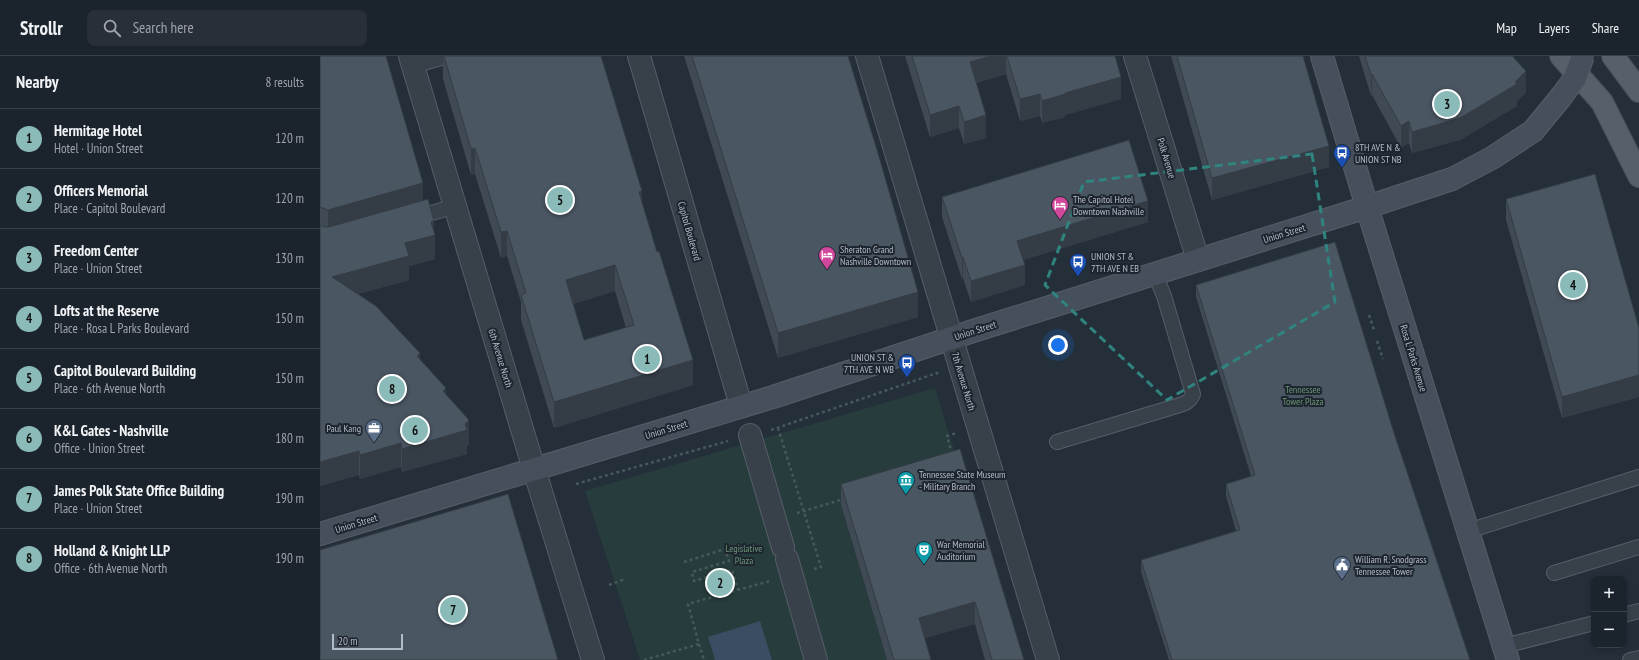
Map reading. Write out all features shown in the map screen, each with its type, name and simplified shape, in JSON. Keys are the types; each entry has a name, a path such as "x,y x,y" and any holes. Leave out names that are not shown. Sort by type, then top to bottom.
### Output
{"main road":[{"name":"Rosa L Parks Avenue","path":"1322,56 1367,207 1506,653"},
{"path":"1561,56 1602,102 1639,176"},
{"name":"Union Street","path":"320,534 741,406 1452,179 1492,158 1533,131 1575,78 1583,56"},
{"path":"1613,56 1639,91"}],"street":[{"name":"Capitol Boulevard","path":"639,56 741,406"},
{"name":"7th Avenue North","path":"867,56 1048,660"},
{"name":"Polk Avenue","path":"1135,56 1198,260"},
{"name":"6th Avenue North","path":"412,61 534,469 593,660"},
{"path":"750,435 816,660"}],"lane":[{"path":"412,61 448,56"},
{"path":"398,223 456,206"},
{"path":"1057,442 1170,408 1188,402 1191,399 1193,394 1164,296 1155,274"},
{"path":"1468,531 1639,477"},
{"path":"1554,573 1639,547"},
{"path":"1627,614 1639,611"},
{"path":"1506,653 1591,624"},
{"path":"1630,660 1639,658"}],"path":[{"path":"1369,315 1374,330"},
{"path":"1377,341 1383,359"},
{"path":"704,660 688,604 738,590 787,560 821,567 778,428"},
{"path":"953,458 946,436 956,433"},
{"path":"775,520 850,498"},
{"path":"684,562 725,549 728,561 692,572 694,582 732,570 738,590"},
{"path":"608,585 625,580"},
{"path":"644,660 699,644"}],"highlighted area":[{"path":"1312,154 1335,302 1167,400 1045,285 1084,182"}],"green space":[{"name":"Legislative Plaza","path":"935,388 960,470 841,506 887,660 640,660 585,491"}],"water":[{"path":"760,621 772,660 715,660 708,637"}],"building":[{"path":"320,56 386,56 423,183 328,210 320,207"},
{"path":"444,56 601,56 642,191 639,192 657,252 659,251 693,360 554,402 521,295 526,293 507,231 501,232 475,148 471,149","holes":["615,265 634,325 584,340 566,280"]},
{"path":"692,56 848,56 918,292 778,333"},
{"path":"912,56 991,56 970,62 986,115 964,122 959,106 930,115"},
{"path":"1007,56 1115,56 1121,77 1042,101 1040,94 1020,99"},
{"path":"1177,56 1303,56 1329,146 1212,178"},
{"path":"1365,56 1512,56 1526,71 1515,82 1517,84 1460,118 1412,132 1409,121 1401,126 1372,74 1371,75"},
{"path":"1129,140 1148,201 1017,241 1025,265 971,281 942,197"},
{"path":"1595,174 1639,328 1639,375 1562,397 1506,199"},
{"path":"428,199 434,221 431,222 435,235 405,243 409,256 332,277 376,306 420,353 417,356 446,388 443,391 469,420 465,424 467,430 402,449 401,443 360,455 359,451 320,462 320,225 323,227 329,227"},
{"name":"William R. Snodgrass Tennessee Tower","path":"1335,242 1395,436 1470,660 1172,660 1141,560 1240,530 1226,484 1255,475 1196,285"},
{"name":"War Memorial Auditorium","path":"960,449 1024,660 992,660 975,602 919,618 931,660 894,660 841,484"},
{"path":"508,494 558,660 320,660 320,550"}],"place":[{"name":"Freedom Center","path":"1447,104"},
{"name":"8TH AVE N & UNION ST NB","path":"1342,168"},
{"name":"Capitol Boulevard Building","path":"560,200"},
{"name":"The Capitol Hotel Downtown Nashville","path":"1060,220"},
{"name":"Sheraton Grand Nashville Downtown","path":"827,270"},
{"name":"UNION ST & 7TH AVE N EB","path":"1078,277"},
{"name":"Lofts at the Reserve","path":"1573,285"},
{"name":"Hermitage Hotel","path":"647,359"},
{"name":"UNION ST & 7TH AVE N WB","path":"907,378"},
{"name":"Holland & Knight LLP","path":"392,389"},
{"name":"K&L Gates - Nashville","path":"415,430"},
{"name":"Paul Kang","path":"374,443"},
{"name":"Tennessee State Museum - Military Branch","path":"906,495"},
{"name":"War Memorial Auditorium","path":"924,565"},
{"name":"William R. Snodgrass Tennessee Tower","path":"1342,580"},
{"name":"Officers Memorial","path":"720,583"},
{"name":"James Polk State Office Building","path":"453,610"}],"park label":[{"name":"Tennessee Tower Plaza","path":"1303,394"}]}
